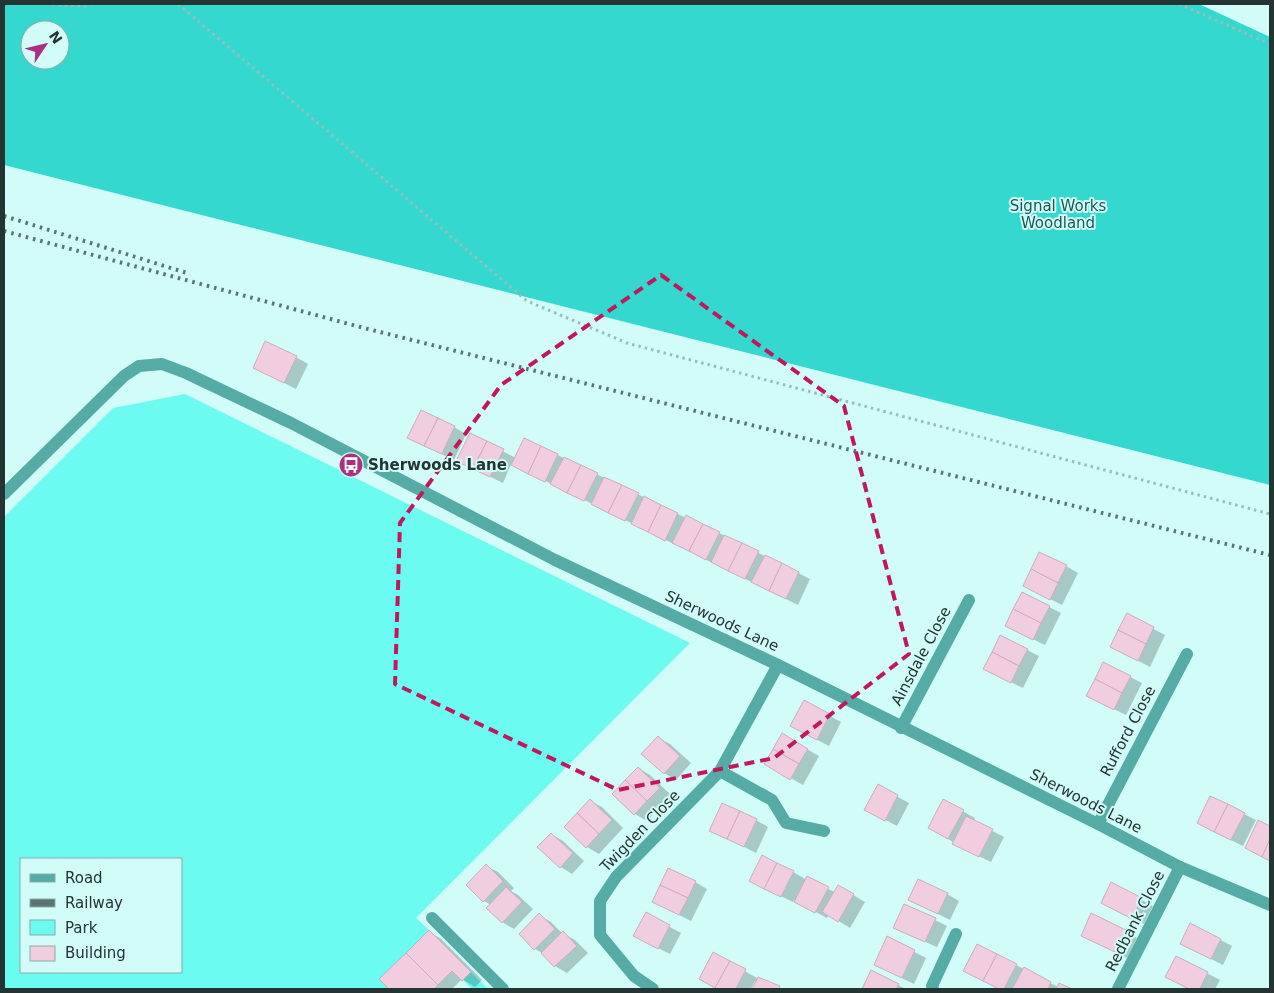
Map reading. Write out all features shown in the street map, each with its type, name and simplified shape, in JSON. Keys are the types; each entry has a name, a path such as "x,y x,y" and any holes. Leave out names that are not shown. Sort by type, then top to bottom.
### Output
{"street":[{"name":"Sherwoods Lane","path":"4,494 124,376 139,366 162,364 186,373 291,423 555,560 778,666 1098,824 1180,867 1270,905"},
{"name":"Ainsdale Close","path":"901,728 969,600"},
{"name":"Rufford Close","path":"1098,824 1187,654"},
{"name":"Twigden Close","path":"653,989 634,976 600,935 600,901 616,876 720,771 778,666"},
{"path":"720,771 772,800 786,823 824,831"},
{"name":"Redbank Close","path":"1118,989 1180,867"},
{"path":"432,918 503,989"},
{"path":"933,989 932,986 956,934"}],"path":[{"path":"52,4 54,6 88,6 92,4"},
{"path":"178,4 527,301 627,343 1270,514"},
{"path":"1179,4 1270,44"}],"highlighted area":[{"path":"661,275 844,406 909,654 774,758 618,790 395,684 400,523 501,385"}],"green space":[{"name":"Signal Works Woodland","path":"4,4 1199,4 1270,37 1270,485 4,165"},
{"path":"185,394 690,643 416,918 429,930 380,979 389,989 4,989 4,517 113,408"},
{"path":"471,972 488,989 472,989 463,980"}],"building":[{"path":"265,341 297,356 284,383 253,368"},
{"path":"421,410 438,418 424,446 407,438"},
{"path":"438,418 455,426 442,454 424,446"},
{"path":"470,433 487,441 473,469 456,461"},
{"path":"524,438 541,446 528,474 511,465"},
{"path":"487,441 504,449 490,477 473,469"},
{"path":"541,446 558,454 545,482 528,474"},
{"path":"564,457 581,465 567,493 550,484"},
{"path":"581,465 598,473 584,501 567,493"},
{"path":"604,477 622,485 608,513 591,504"},
{"path":"622,485 639,493 625,521 608,513"},
{"path":"644,496 661,505 648,532 631,524"},
{"path":"661,505 678,513 665,541 648,532"},
{"path":"686,515 703,524 689,551 672,543"},
{"path":"703,524 720,532 706,560 689,551"},
{"path":"724,535 742,543 728,571 711,562"},
{"path":"742,543 759,551 745,579 728,571"},
{"path":"1039,552 1067,565 1058,583 1031,569"},
{"path":"765,555 782,563 769,591 751,582"},
{"path":"782,563 799,572 786,599 769,591"},
{"path":"1031,569 1058,583 1050,600 1023,586"},
{"path":"1022,592 1050,606 1041,623 1013,609"},
{"path":"1013,609 1041,623 1033,640 1005,626"},
{"path":"1127,613 1154,627 1146,644 1118,630"},
{"path":"1118,630 1146,644 1138,661 1110,647"},
{"path":"1000,635 1028,649 1019,666 992,652"},
{"path":"992,652 1019,666 1011,683 983,669"},
{"path":"1103,662 1131,676 1122,693 1095,679"},
{"path":"1095,679 1122,693 1114,710 1086,696"},
{"path":"804,700 830,714 817,740 790,726"},
{"path":"782,733 808,749 799,764 773,749"},
{"path":"658,736 680,756 664,774 641,754"},
{"path":"773,749 799,764 790,780 764,764"},
{"path":"638,767 660,788 647,801 625,780"},
{"path":"625,780 647,801 634,815 612,794"},
{"path":"878,784 898,795 885,821 864,810"},
{"path":"1210,796 1228,804 1214,832 1197,823"},
{"path":"590,799 612,820 599,834 577,813"},
{"path":"943,799 964,810 948,839 928,828"},
{"path":"722,803 740,811 727,839 709,831"},
{"path":"1228,804 1245,813 1231,840 1214,832"},
{"path":"740,811 757,819 744,847 727,839"},
{"path":"577,813 599,834 586,848 564,827"},
{"path":"966,816 993,829 979,857 952,844"},
{"path":"1258,820 1270,826 1270,839 1262,857 1245,848"},
{"path":"551,833 573,853 560,868 537,847"},
{"path":"1270,839 1270,861 1262,857"},
{"path":"762,855 777,863 764,889 749,881"},
{"path":"777,863 794,871 781,897 764,889"},
{"path":"486,864 503,881 483,902 466,885"},
{"path":"668,868 696,881 688,898 660,885"},
{"path":"807,876 829,887 815,913 794,902"},
{"path":"918,879 948,893 938,914 908,900"},
{"path":"1111,882 1142,898 1132,919 1101,903"},
{"path":"660,885 688,898 679,915 652,902"},
{"path":"838,885 854,894 838,922 822,912"},
{"path":"506,887 522,902 502,923 486,908"},
{"path":"904,904 936,918 925,942 893,928"},
{"path":"646,912 670,925 658,949 633,936"},
{"path":"539,913 555,929 534,950 519,934"},
{"path":"1091,913 1126,930 1115,952 1081,936"},
{"path":"1190,923 1221,939 1211,959 1180,944"},
{"path":"429,930 471,972 462,981 452,971 438,985 406,953"},
{"path":"563,931 577,946 554,967 541,953"},
{"path":"887,936 915,950 902,978 874,965"},
{"path":"977,944 997,954 983,981 963,971"},
{"path":"713,952 730,961 715,988 699,979"},
{"path":"406,953 438,985 434,989 389,989 379,979"},
{"path":"997,954 1017,964 1004,989 999,989 983,981"},
{"path":"1176,956 1208,972 1200,989 1189,989 1165,977"},
{"path":"730,961 746,969 736,989 715,988"},
{"path":"1024,967 1051,982 1048,989 1012,989"},
{"path":"871,970 899,984 896,989 862,989"},
{"path":"758,977 780,986 779,989 752,989"},
{"path":"1059,983 1072,989 1056,989"}],"railway":[{"path":"4,216 187,273"},
{"path":"4,231 364,328 1270,555"}],"place":[{"name":"Sherwoods Lane","path":"351,465"}]}
